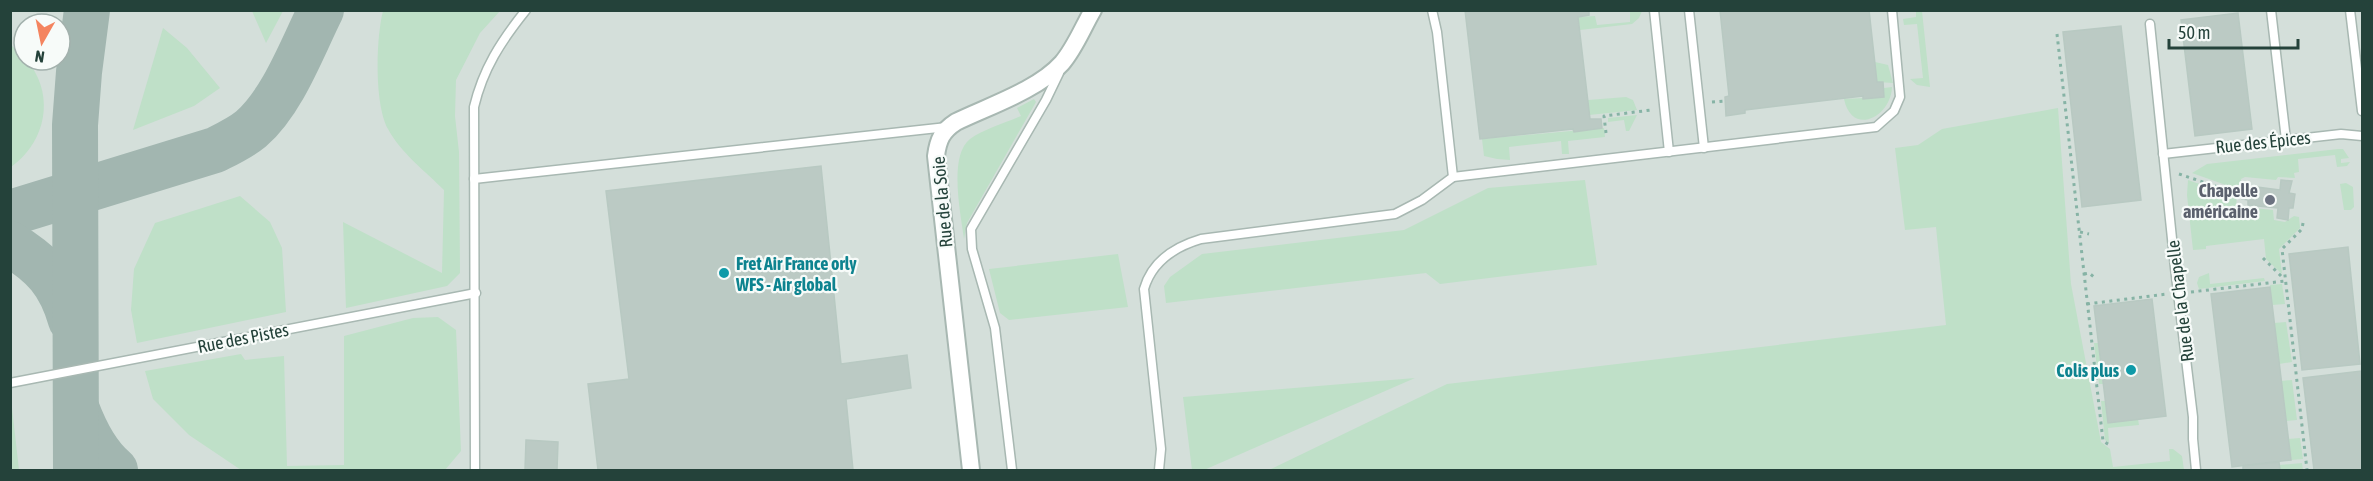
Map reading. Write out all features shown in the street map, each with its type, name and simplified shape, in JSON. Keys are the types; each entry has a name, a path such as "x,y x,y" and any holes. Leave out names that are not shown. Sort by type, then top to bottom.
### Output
{"street":[{"path":"948,127 1038,83 1064,61 1093,10"},
{"name":"Rue de la Soie","path":"948,127 939,140 936,156 971,471"}],"lane":[{"path":"475,471 474,107 479,85 503,39 526,10"},
{"path":"1432,10 1437,32 1454,177"},
{"path":"1654,10 1670,152"},
{"path":"1689,10 1704,148"},
{"path":"1159,471 1161,449 1144,289 1148,276 1162,258 1181,245 1201,239 1395,214 1422,200 1454,177 1868,130 1882,123 1894,111 1900,97 1892,10"},
{"path":"2271,10 2286,140"},
{"path":"2350,10 2362,111"},
{"name":"Rue de la Chapelle","path":"2150,24 2193,417 2196,471"},
{"path":"1012,471 995,328 972,249 971,229 1046,100 1064,61"},
{"path":"474,179 948,127"},
{"name":"Rue des Épices","path":"2163,154 2341,134 2362,136"},
{"name":"Rue des Pistes","path":"10,383 476,293"}],"path":[{"path":"2057,34 2103,441 2111,446"},
{"path":"1700,103 1725,101"},
{"path":"1606,133 1604,116 1665,108"},
{"path":"2165,172 2190,176 2242,195"},
{"path":"2303,223 2302,229 2282,249 2307,471"},
{"path":"2079,232 2084,231 2089,234"},
{"path":"2263,258 2284,279"},
{"path":"2084,274 2089,273 2094,277"}],"shaded area":[{"path":"10,11 2362,11 2362,470 11,470"}],"green space":[{"path":"252,11 283,11 266,43"},
{"path":"383,11 500,11 480,33 456,80 460,273 447,286 346,308 343,222 442,273 444,190 393,138 383,118 378,71 379,37"},
{"path":"1630,11 1642,11 1639,18 1632,24 1580,30 1578,17 1595,16 1597,25 1630,22"},
{"path":"1916,11 1922,11 1930,87 1917,85 1910,79 1923,78 1917,24 1904,25 1903,19 1916,17"},
{"path":"163,28 187,48 220,88 194,106 133,130"},
{"path":"11,45 12,72 35,72 41,85 44,111 37,137 30,148 11,167"},
{"path":"1875,62 1888,65 1893,83 1877,82"},
{"path":"1892,87 1885,107 1871,118 1862,120 1848,111 1844,99 1884,97 1884,88"},
{"path":"1626,97 1633,100 1637,110 1589,115 1588,100"},
{"path":"1034,99 1036,102 967,223 964,239 958,186 959,158 963,147 976,135 1021,116 1017,108"},
{"path":"2058,108 2071,284 2101,442 2110,449 2113,467 2170,461 2169,449 2173,449 2182,456 2184,470 1269,470 1447,384 1946,325 1936,227 1905,230 1895,148 1918,145 1942,129"},
{"path":"1637,115 1629,131 1626,131 1624,120 1608,122 1608,118"},
{"path":"1604,128 1605,137 1568,141 1569,154 1562,154 1561,141 1509,147 1510,160 1484,156 1482,139"},
{"path":"2343,149 2349,158 2341,159 2341,163 2350,162 2347,166 2337,167 2335,155 2298,159 2299,172 2294,173 2295,178 2278,177 2276,180 2245,177 2241,179 2240,190 2192,173 2207,164"},
{"path":"1585,180 1597,265 1440,284 1426,273 1166,303 1164,286 1170,277 1202,254 1404,230 1488,188"},
{"path":"2188,180 2237,197 2236,206 2273,210 2274,220 2285,222 2294,216 2299,217 2300,228 2279,249 2282,274 2266,259 2264,239 2206,246 2206,249 2193,250 2187,195"},
{"path":"2346,183 2353,187 2354,207 2351,210 2344,210 2340,184"},
{"path":"240,196 270,222 282,248 286,312 137,343 131,310 134,269 155,223"},
{"path":"1118,254 1128,307 1009,320 1000,313 989,269"},
{"path":"2209,273 2210,284 2264,278 2265,281 2199,289 2197,283 2199,277"},
{"path":"2282,284 2285,304 2272,305 2270,285"},
{"path":"438,317 456,330 461,451 445,470 241,470 189,435 153,399 145,371 241,354 245,360 284,356 287,466 344,465 344,336 413,318"},
{"path":"2286,322 2292,362 2279,364 2274,323"},
{"path":"2094,343 2098,343 2103,384 2099,384"},
{"path":"1415,378 1204,470 1192,470 1183,397"},
{"path":"2292,380 2297,420 2286,421 2281,381"},
{"path":"11,399 19,470 11,470"},
{"path":"2101,401 2105,401 2108,422 2138,419 2139,425 2108,428 2109,443 2105,440"},
{"path":"2300,438 2303,459 2291,460 2288,439"},
{"path":"2302,463 2303,470 2280,470 2279,465"}],"building":[{"path":"1465,10 1589,10 1589,15 1578,17 1590,119 1601,119 1602,128 1480,139"},
{"path":"1720,10 1869,10 1877,82 1883,82 1884,97 1863,99 1863,96 1745,110 1745,113 1726,116 1725,97 1729,96"},
{"path":"2238,13 2252,129 2195,136 2181,20"},
{"path":"2121,26 2141,200 2082,207 2063,32"},
{"name":"Fret Air France orly WFS - Air global","path":"821,166 841,364 907,355 911,388 846,399 853,470 598,470 588,384 629,379 606,191"},
{"name":"Chapelle américaine","path":"2281,180 2292,181 2289,193 2295,194 2293,208 2289,208 2288,220 2277,218 2278,208 2248,205 2248,200 2242,199 2243,190 2250,191 2250,186 2280,190"},
{"path":"2348,247 2360,364 2302,370 2289,254"},
{"path":"2270,287 2291,460 2232,467 2211,294"},
{"name":"Colis plus","path":"2152,299 2166,416 2108,423 2094,306"},
{"path":"2361,371 2362,470 2314,470 2303,378"},
{"path":"526,440 558,442 557,470 525,470"},
{"path":"2279,462 2280,470 2243,470 2243,466"}],"taxiway":[{"path":"76,470 75,125 87,10"},
{"path":"10,213 215,150 233,141 251,129 273,104 321,10"},
{"path":"10,244 32,259 49,276 62,295 71,320"},
{"path":"77,410 93,443 115,470"}],"place":[{"name":"Chapelle américaine","path":"2270,200"},
{"name":"Fret Air France orly WFS - Air global","path":"724,273"},
{"name":"Colis plus","path":"2131,370"}]}
